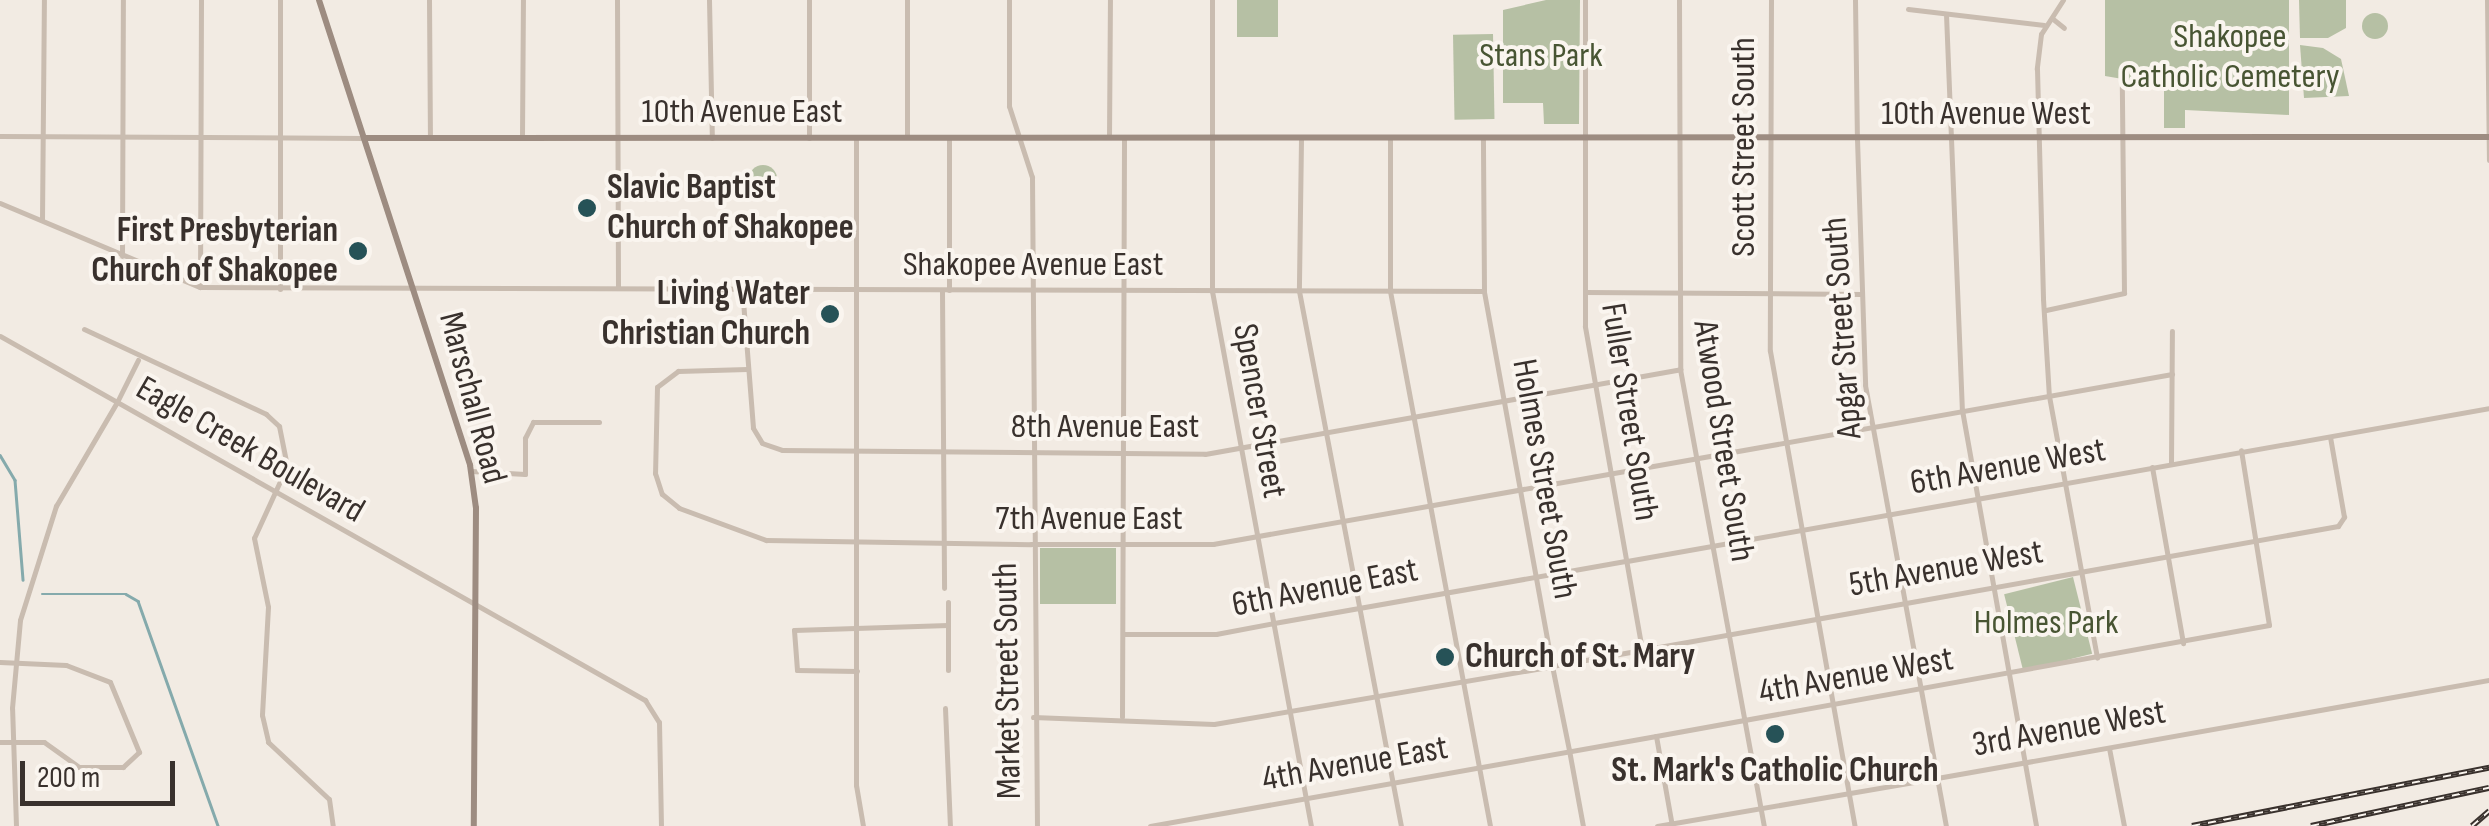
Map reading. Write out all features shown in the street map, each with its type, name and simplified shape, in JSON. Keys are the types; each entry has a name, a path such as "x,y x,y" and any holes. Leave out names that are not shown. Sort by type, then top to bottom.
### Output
{"main road":[{"name":"Marschall Road","path":"319,0 416,288 471,471 476,605 474,826"},
{"name":"10th Avenue West","path":"1483,138 2489,137"},
{"name":"10th Avenue East","path":"364,138 1483,138"}],"street":[{"path":"42,220 44,0"},
{"path":"122,256 123,0"},
{"path":"200,287 202,0"},
{"path":"280,0 280,289"},
{"path":"429,0 430,138"},
{"path":"522,0 522,138"},
{"path":"617,0 618,288"},
{"path":"710,0 712,138"},
{"path":"809,0 809,138"},
{"path":"907,0 907,137"},
{"name":"Market Street South","path":"1010,0 1009,106 1031,167 1031,544 1038,826"},
{"path":"1109,137 1110,0"},
{"name":"Spencer Street","path":"1212,0 1212,291 1311,826"},
{"name":"Fuller Street South","path":"1585,0 1585,292 1595,386 1642,650"},
{"name":"Atwood Street South","path":"1679,0 1676,138 1680,368 1764,826"},
{"name":"Scott Street South","path":"1771,0 1770,351 1855,826"},
{"name":"Apgar Street South","path":"1855,0 1860,294 1872,427 1946,826"},
{"path":"2063,0 2045,25 2036,69 2048,396 2097,658"},
{"path":"2488,0 2489,160"},
{"path":"1908,8 2045,25"},
{"path":"1946,14 1962,410 2036,826"},
{"path":"2053,19 2064,28"},
{"path":"2046,310 2124,292 2122,87"},
{"name":"10th Avenue East","path":"0,136 364,138"},
{"path":"944,588 949,137"},
{"path":"1122,717 1124,137"},
{"path":"856,138 856,785 864,826"},
{"path":"1300,138 1300,292 1400,826"},
{"path":"1390,138 1390,292 1417,416 1490,826"},
{"name":"Holmes Street South","path":"1483,138 1484,292 1583,826"},
{"name":"Shakopee Avenue East","path":"0,203 200,287 1484,292"},
{"path":"742,288 747,369"},
{"path":"1585,292 1860,294"},
{"path":"84,329 139,359 266,414 280,426 287,466 254,538 268,607 262,715 268,742 329,799 332,826"},
{"path":"2171,463 2172,332"},
{"name":"Eagle Creek Boulevard","path":"0,336 645,700 659,722 661,826"},
{"path":"16,826 13,662 20,620 56,506 139,359"},
{"name":"8th Avenue East","path":"747,369 752,428 762,442 782,450 1123,454 1242,448 1680,368"},
{"name":"7th Avenue East","path":"747,369 678,371 662,380 655,474 662,494 753,539 1031,544 1213,544 2172,374"},
{"name":"6th Avenue West","path":"1536,577 2489,408"},
{"path":"471,471 510,478 524,474 525,438 533,422 598,422"},
{"name":"5th Avenue West","path":"1033,716 1122,717 1208,724 2338,526 2344,517 2330,436"},
{"path":"2241,450 2258,539"},
{"path":"2152,467 2183,643"},
{"name":"4th Avenue West","path":"1569,750 2269,626 2258,539"},
{"name":"6th Avenue East","path":"1122,634 1216,634 1536,577"},
{"path":"948,602 948,670"},
{"path":"857,671 797,670 793,634 802,626 948,625"},
{"path":"0,662 66,665 110,682 139,752 123,767 79,767 58,748 0,742"},
{"name":"3rd Avenue West","path":"1657,826 2489,680"},
{"path":"945,708 950,826"},
{"path":"1656,736 1672,825"},
{"path":"2110,748 2124,826"},
{"name":"4th Avenue East","path":"1150,826 1569,750"},
{"path":"1215,814 1218,826"}],"green space":[{"path":"1237,0 1278,0 1278,37 1237,37"},
{"name":"Stans Park","path":"1546,0 1580,0 1579,124 1544,124 1543,103 1503,103 1503,10"},
{"name":"Shakopee Catholic Cemetery","path":"2105,0 2289,0 2289,115 2185,110 2185,128 2164,128 2164,86 2105,76"},
{"path":"2299,0 2346,0 2346,28 2328,38 2300,38"},
{"path":"2375,13 2384,17 2388,26 2384,35 2375,39 2366,35 2362,26 2366,17"},
{"path":"1493,34 1494,119 1454,120 1453,35"},
{"path":"2300,45 2323,48 2341,59 2349,96 2304,98"},
{"path":"763,165 773,169 777,179 773,189 763,193 753,189 749,179 753,169"},
{"path":"1040,548 1116,548 1116,604 1040,604"},
{"name":"Holmes Park","path":"2073,577 2092,654 2023,671 2004,594"}],"waterway":[{"path":"0,455 15,480 23,580"},
{"path":"42,594 126,594 138,601 218,826"}],"railway":[{"path":"2192,826 2489,768"},
{"path":"2311,826 2489,788"},
{"path":"2472,826 2489,811"}],"place":[{"name":"Slavic Baptist Church of Shakopee","path":"587,208"},
{"name":"First Presbyterian Church of Shakopee","path":"358,251"},
{"name":"Living Water Christian Church","path":"830,314"},
{"name":"Church of St. Mary","path":"1445,657"},
{"name":"St. Mark's Catholic Church","path":"1775,734"}]}
